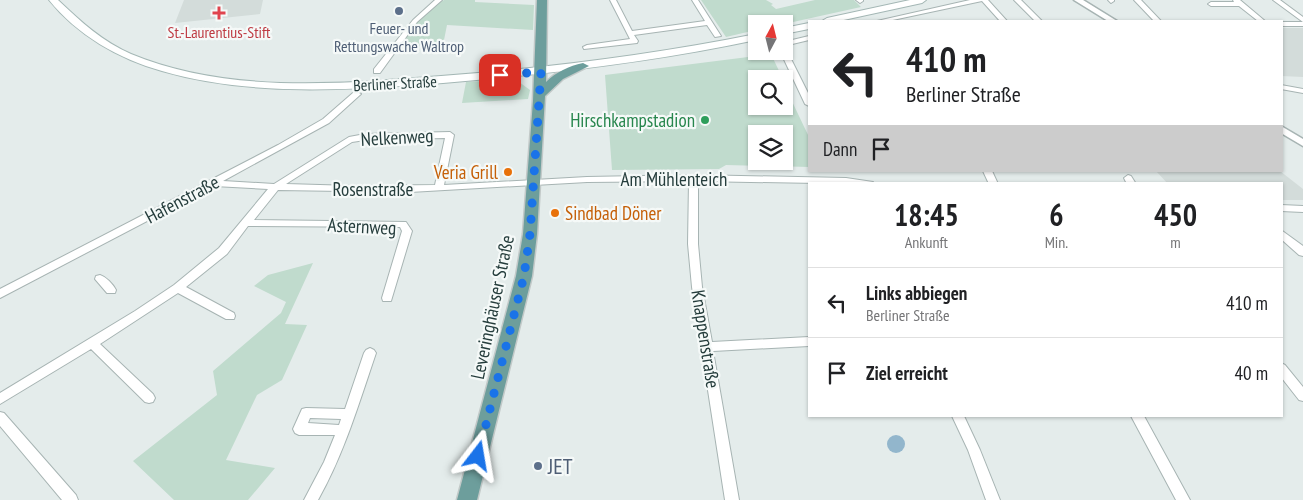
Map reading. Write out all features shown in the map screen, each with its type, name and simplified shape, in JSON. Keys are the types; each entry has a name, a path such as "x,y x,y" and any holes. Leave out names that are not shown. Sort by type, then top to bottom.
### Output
{"main road":[{"name":"Berliner Straße","path":"53,0 96,39 130,57 190,74 235,82 353,86 541,72 683,52 748,39"},
{"name":"Leveringhäuser Straße","path":"467,500 524,276 530,234 540,95 542,0"},
{"path":"832,20 922,0"},
{"path":"793,29 808,26"},
{"path":"540,95 557,76 583,66"}],"street":[{"path":"377,71 415,20 439,0"},
{"path":"587,48 634,41 614,0"},
{"path":"695,0 717,36"},
{"path":"885,20 979,0"},
{"path":"984,0 1003,20"},
{"path":"1017,0 1038,20"},
{"path":"1078,0 1111,20"},
{"path":"1137,0 1157,20"},
{"path":"1276,0 1303,20"},
{"path":"1211,4 1238,2 1261,20"},
{"path":"630,33 709,23"},
{"path":"1283,24 1303,24"},
{"path":"793,42 808,38"},
{"path":"787,60 808,102"},
{"path":"1283,87 1303,91"},
{"name":"Hafenstraße","path":"0,294 326,121 357,94"},
{"path":"1283,130 1303,143"},
{"name":"Nelkenweg","path":"274,188 349,140 365,137 450,135 439,188"},
{"name":"Am Mühlenteich","path":"533,183 606,179 694,178 846,182"},
{"name":"Knappenstraße","path":"694,178 693,244 696,287 708,347 732,500"},
{"name":"Rosenstraße","path":"212,183 274,188 358,190 533,183"},
{"path":"0,400 178,288 222,251 274,188"},
{"path":"1283,208 1303,208"},
{"name":"Asternweg","path":"246,224 403,224 407,231 387,298"},
{"path":"1283,235 1303,252"},
{"path":"100,279 111,290"},
{"path":"178,288 230,316"},
{"path":"708,347 808,341"},
{"path":"92,343 149,398"},
{"path":"311,500 320,485 349,414 370,353"},
{"path":"1283,373 1303,396"},
{"path":"342,431 299,429 306,412 349,414"},
{"path":"0,417 71,500"},
{"path":"958,417 974,450 993,500"},
{"path":"1137,417 1183,500"}],"shaded area":[{"name":"St.-Laurentius-Stift","path":"184,0 263,0 260,14 175,23"},
{"path":"1283,28 1303,28 1303,77 1283,76"},
{"path":"1157,172 1281,172 1303,189 1303,200 1283,200 1283,182 1166,182"}],"green space":[{"path":"444,0 475,0 475,2 534,5 533,30 447,25 443,45 403,47 399,45 425,14"},
{"path":"701,0 766,0 773,4 771,5 776,9 815,0 854,0 861,7 793,22 793,15 748,15 748,32 726,37"},
{"name":"Hirschkampstadion","path":"748,57 748,60 774,60 779,70 748,70 748,115 793,115 793,103 808,135 808,167 793,167 793,125 748,125 748,166 726,165 719,169 612,170 605,75"},
{"path":"515,79 530,90 528,99 462,103 466,82"},
{"path":"313,263 285,324 307,325 282,380 257,395 226,460 275,468 248,500 174,500 133,461 217,395 213,371 281,313 286,302 254,286 268,275"}],"water":[{"path":"896,435 904,440 905,444 900,452 896,453 888,448 887,444 892,436"}],"place":[{"name":"Feuer- und Rettungswache Waltrop","path":"399,11"},
{"name":"St.-Laurentius-Stift","path":"219,13"},
{"name":"Hirschkampstadion","path":"705,120"},
{"name":"Veria Grill","path":"508,172"},
{"name":"Sindbad Döner","path":"555,213"},
{"name":"JET","path":"538,466"}],"route":[{"path":"478,456 524,276 530,234 536,130 540,101 541,72 500,75"}]}
